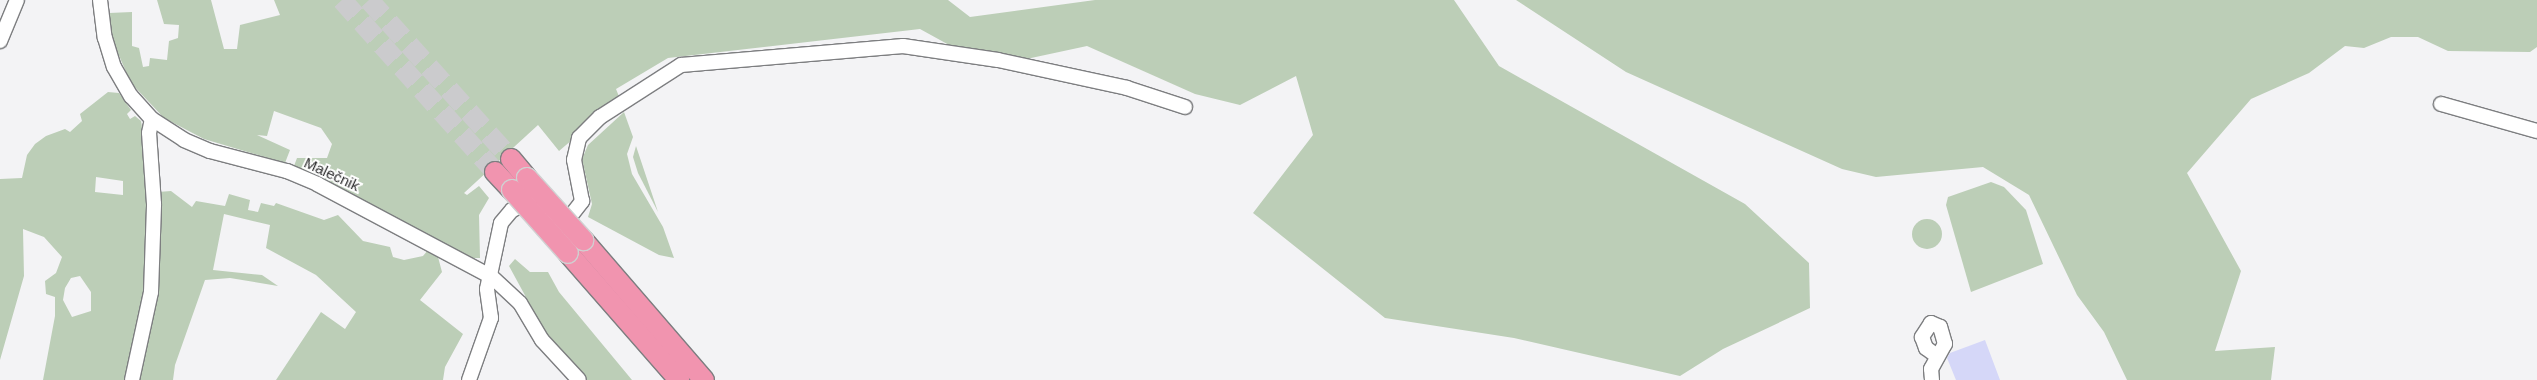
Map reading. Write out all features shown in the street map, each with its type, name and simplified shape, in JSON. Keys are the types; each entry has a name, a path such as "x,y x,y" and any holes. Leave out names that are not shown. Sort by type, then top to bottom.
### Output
{"highway":[{"path":"511,159 519,184 568,254 680,380"},
{"path":"495,172 519,184 583,240 704,380"}],"street":[{"path":"0,41 17,0"},
{"name":"Malečnik","path":"100,0 105,38 114,67 132,96 152,119 184,140 210,151 287,171 317,184 492,277 520,303 542,340 579,380"},
{"path":"469,380 491,318 487,289 492,277 492,254 501,223 512,210 523,205 532,206 552,227 559,229 566,225 582,201 574,160 579,138 600,117 681,65 903,46 998,60 1127,88 1186,107"},
{"path":"2441,104 2537,131"},
{"path":"132,380 151,292 154,204 149,133 152,119"},
{"path":"1932,380 1937,356"}],"green space":[{"path":"157,0 211,0 224,49 237,49 240,25 280,15 274,0 948,0 970,17 1095,0 1454,0 1499,66 1745,204 1809,263 1810,308 1723,349 1680,376 1514,338 1385,318 1253,213 1313,135 1296,76 1240,105 1195,94 1087,46 989,67 920,29 668,58 616,89 620,99 559,151 538,125 464,193 467,195 479,186 489,198 479,215 480,258 469,258 294,166 297,158 327,158 332,144 321,128 274,111 267,136 257,135 290,150 285,163 204,139 164,118 131,83 113,42 109,13 132,12 132,46 139,48 143,67 149,66 150,58 167,60 169,41 178,38 179,25 164,24"},
{"path":"1516,0 2537,0 2537,47 2530,52 2448,51 2418,37 2391,37 2364,48 2345,46 2309,73 2251,99 2187,173 2241,271 2215,351 2275,347 2271,380 2127,380 2104,332 2077,295 2029,195 1983,167 1876,177 1842,169 1626,72"},
{"path":"108,92 119,93 131,110 127,114 130,119 135,116 141,121 147,158 148,289 129,380 43,380 55,316 55,297 46,294 45,281 56,273 62,257 44,237 23,229 24,276 0,360 0,179 22,178 27,155 35,144 46,136 65,129 70,132 82,121 80,114","holes":["96,177 123,181 123,195 95,192","80,276 91,292 91,311 72,317 63,300 65,288 71,278"]},
{"path":"624,112 633,137 627,154 632,174 663,227 674,258 659,255 588,217 592,204 582,159 588,145"},
{"path":"636,146 658,212 638,173 633,157"},
{"path":"1991,182 2004,187 2026,210 2043,264 1971,292 1946,205 1948,197"},
{"path":"171,191 192,207 196,201 225,206 229,194 250,200 248,210 258,212 261,203 274,206 276,203 324,220 338,215 363,241 390,247 393,257 404,260 423,256 428,250 438,257 442,272 420,300 463,334 445,367 443,380 276,380 321,312 345,329 356,312 316,275 266,248 270,225 224,214 213,270 262,275 278,286 230,278 205,280 175,365 173,380 138,380 158,192"},
{"path":"1927,219 1933,220 1941,228 1941,240 1933,248 1927,249 1921,248 1913,240 1912,234 1913,228 1921,220"},
{"path":"515,259 530,272 548,272 559,292 632,380 585,380 546,334 509,266"}],"building":[{"path":"1985,340 2000,380 1956,380 1947,358 1950,353"}],"tunnel":[{"path":"342,0 495,172"},
{"path":"369,0 511,159"}]}
